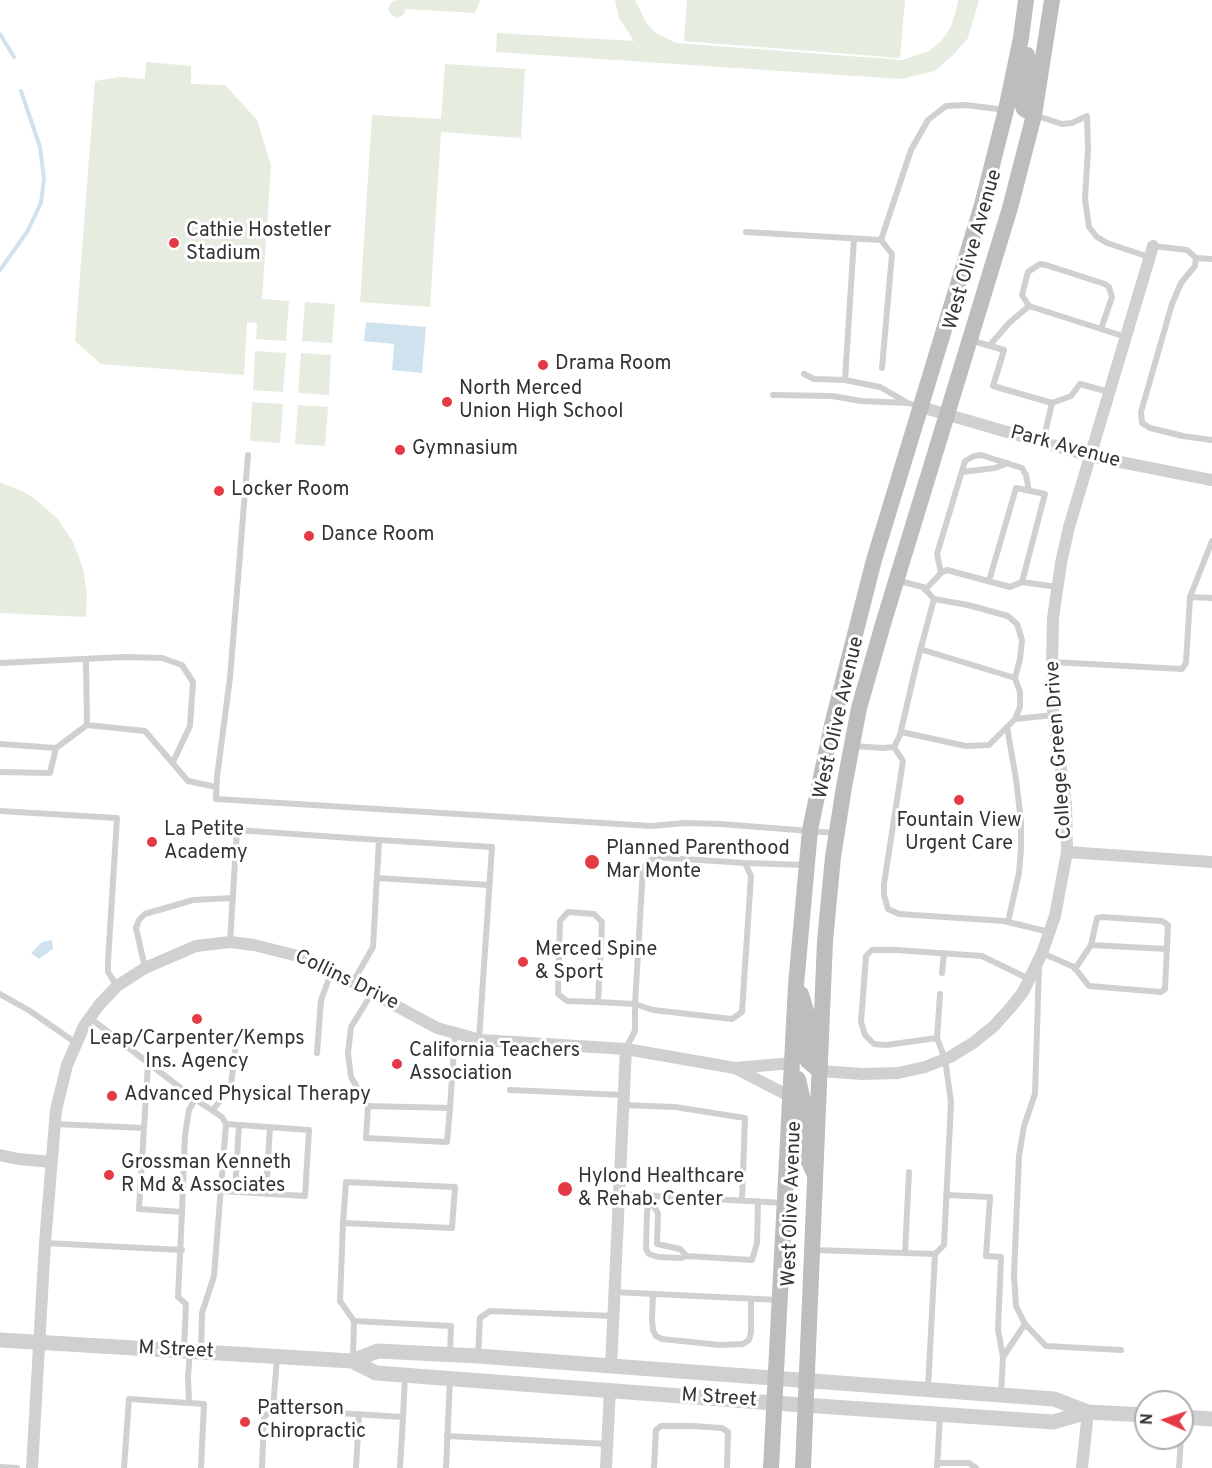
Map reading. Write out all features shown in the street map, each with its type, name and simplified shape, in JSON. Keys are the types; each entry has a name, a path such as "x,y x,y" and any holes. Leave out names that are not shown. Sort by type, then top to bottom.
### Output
{"main road":[{"name":"West Olive Avenue","path":"771,1468 796,985 810,830 832,725 914,405 982,205 1006,110 1021,38 1026,0"},
{"name":"West Olive Avenue","path":"803,1468 825,940 837,833 859,708 1010,207 1034,115 1052,0"},
{"path":"1021,38 1028,54 1021,101 1024,109 1034,115"},
{"path":"796,985 807,1014 805,1054 808,1061 820,1071"},
{"path":"793,1064 803,1101 804,1152 816,1177"}],"street":[{"name":"College Green Drive","path":"820,1071 862,1074 898,1073 925,1067 945,1059 974,1043 994,1026 1012,1006 1041,956 1061,891 1067,852 1066,805 1054,715 1053,618 1069,527 1151,252"},
{"name":"Park Avenue","path":"914,405 1090,456 1212,480"},
{"path":"1067,852 1212,862"},
{"name":"Collins Drive","path":"32,1468 45,1243 56,1110 67,1065 90,1018 117,986 145,968 196,946 230,942 284,951 332,971 437,1028 479,1040 626,1049 735,1068 793,1064"},
{"path":"611,1366 626,1049"},
{"name":"Collins Drive","path":"735,1068 791,1097"},
{"path":"0,1155 52,1162"},
{"name":"M Street","path":"0,1340 352,1361 376,1373 405,1376 1053,1422 1088,1412"},
{"name":"M Street","path":"352,1361 378,1351 450,1354 1054,1399 1088,1412 1134,1414"},
{"path":"606,1468 610,1390"},
{"path":"1082,1468 1088,1412"},
{"path":"1194,1418 1212,1419"}],"lane":[{"path":"881,240 911,150 928,120 946,106 966,105 1006,110"},
{"path":"1034,115 1062,124 1072,123 1087,116 1085,200 1089,227 1097,237 1107,243 1151,252 1187,250 1196,258 1212,259"},
{"path":"746,232 881,240 892,254 882,368"},
{"path":"845,380 854,239"},
{"path":"1196,258 1195,266 1181,283 1172,304 1141,412 1142,423 1150,428 1212,440"},
{"path":"1101,329 1112,297 1109,287 1046,265 1034,266 1025,279 1022,295 1029,306 1126,337"},
{"path":"990,345 1009,323 1029,306"},
{"path":"970,340 1004,350 993,386 1052,403 1071,396 1080,384 1109,392"},
{"path":"804,375 814,379 845,380 880,387 914,405"},
{"path":"773,396 832,396 861,401 914,405"},
{"path":"1043,442 1052,403"},
{"path":"248,455 230,678 216,799 651,826 697,823 837,833"},
{"path":"941,573 937,554 965,461 974,456 990,456 1022,468 1029,491"},
{"path":"962,472 995,468 1008,463"},
{"path":"989,581 1016,488 1045,494 1022,582"},
{"path":"1052,662 1182,669 1186,663 1190,597 1212,541"},
{"path":"925,590 941,573 947,570 1010,586 1022,582 1058,587"},
{"path":"896,580 923,587 934,599 1008,616 1017,624 1022,640 1015,678 1020,692 1020,707 1015,719 990,745 966,746 901,732"},
{"path":"1190,597 1212,598"},
{"path":"894,747 901,732 934,599"},
{"path":"920,649 1015,678"},
{"path":"0,663 124,657 162,658 182,665 193,682 190,726 173,762"},
{"path":"86,660 87,725"},
{"path":"1015,719 1054,715"},
{"path":"0,772 50,773 56,748 87,725 145,731 188,782 216,787"},
{"path":"1007,727 1021,821 1019,873 1008,922"},
{"path":"0,744 56,748"},
{"path":"852,746 894,747"},
{"path":"894,747 903,761 884,884 888,909 899,914 1008,922 1050,932"},
{"path":"0,811 117,818 108,972 117,986"},
{"path":"230,942 237,830 492,847 479,1040"},
{"path":"353,982 373,947 380,840"},
{"path":"626,1049 635,1031 643,868 654,857 807,866"},
{"path":"598,1002 602,922 594,914 568,912 561,921 558,994 567,1001 635,1004 653,1010 732,1019 742,1012 751,876 745,863"},
{"path":"377,878 489,885"},
{"path":"145,968 136,928 145,914 193,900 233,897"},
{"path":"1076,969 1091,945 1097,918 1167,922 1165,989 1161,992 1089,986 1076,969 1041,956 1035,1094 1024,1126 1019,1156 1014,1275 1016,1306 1025,1324 1046,1346 1121,1350"},
{"path":"1091,945 1167,949"},
{"path":"937,1038 886,1045 874,1044 865,1035 861,1022 866,956 872,950 982,956 1029,979"},
{"path":"942,973 944,954"},
{"path":"317,1053 321,1000 332,971"},
{"path":"372,993 351,1027 348,1053 351,1077 368,1106 366,1138 447,1142 455,1033"},
{"path":"0,994 30,1011 76,1044"},
{"path":"928,1390 935,1254 944,1245 951,1102 945,1059 937,1038 940,994"},
{"path":"90,1018 195,1099 222,1117 226,1124 214,1276 192,1351 188,1376 189,1403"},
{"path":"213,1110 231,1086 235,1050"},
{"path":"148,1063 139,1209 183,1212"},
{"path":"510,1090 623,1100 745,1118 742,1200"},
{"path":"192,1351 186,1304 178,1297 182,1250 185,1136 189,1110 195,1099"},
{"path":"368,1106 450,1108"},
{"path":"55,1124 144,1128"},
{"path":"222,1191 305,1196 309,1130 226,1124"},
{"path":"235,1192 238,1125"},
{"path":"266,1194 270,1127"},
{"path":"905,1253 909,1172"},
{"path":"343,1223 452,1228 455,1187 346,1182 343,1223 340,1301 354,1321 352,1361"},
{"path":"618,1194 652,1199 785,1203"},
{"path":"946,1196 990,1197 986,1256 1001,1257 998,1330 1002,1357 1001,1395"},
{"path":"652,1199 647,1210 646,1249 649,1254 658,1257 687,1256 752,1260 757,1243 758,1201"},
{"path":"652,1199 658,1214 657,1244 680,1249 687,1256"},
{"path":"45,1243 182,1250"},
{"path":"813,1250 935,1254"},
{"path":"614,1293 780,1300"},
{"path":"653,1294 652,1320 656,1336 662,1339 720,1345 743,1344 749,1340 751,1299"},
{"path":"478,1356 480,1318 490,1311 613,1316"},
{"path":"354,1321 451,1326 450,1354"},
{"path":"1002,1357 1025,1324"},
{"path":"262,1468 264,1417 273,1409 277,1356"},
{"path":"400,1468 405,1376"},
{"path":"446,1468 450,1379"},
{"path":"124,1468 129,1400 204,1404 201,1468"},
{"path":"273,1409 402,1417"},
{"path":"940,1413 937,1465 969,1462 976,1468"},
{"path":"356,1468 359,1415"},
{"path":"654,1468 656,1430 661,1426 692,1426 722,1428 728,1432 727,1468"},
{"path":"447,1436 608,1444"},
{"path":"1179,1468 1180,1450"},
{"path":"0,1467 17,1468"}],"shaded area":[{"path":"397,0 480,0 475,13 406,9 403,15 397,18 390,14 388,8 392,2"},
{"path":"615,0 635,0 647,24 656,33 676,43 902,60 929,51 941,41 950,29 958,0 979,0 968,38 953,55 935,71 901,79 496,52 497,33 634,41 619,18"},
{"path":"687,0 905,0 900,58 684,41"},
{"name":"Cathie Hostetler Stadium","path":"146,62 191,66 191,84 225,85 257,120 271,165 262,299 289,301 286,341 256,339 257,323 247,322 244,375 101,364 75,341 95,81 120,77 145,79"},
{"path":"445,64 525,69 521,138 441,132 430,307 360,302 372,115 441,119"},
{"path":"305,302 335,304 332,343 302,341"},
{"path":"255,351 286,353 283,392 253,390"},
{"path":"301,353 331,355 329,395 298,393"},
{"path":"252,402 283,404 280,443 250,441"},
{"path":"298,405 328,407 325,446 295,444"},
{"path":"0,482 36,500 57,518 73,542 83,568 87,595 86,617 0,613"}],"water":[{"path":"366,322 426,327 422,373 392,370 394,344 364,341"},
{"path":"52,940 53,949 39,959 31,953 42,942"}],"waterway":[{"path":"0,34 14,57"},
{"path":"0,270 27,232 41,203 44,179 40,147 21,91"}],"place":[{"name":"Cathie Hostetler Stadium","path":"174,243"},
{"name":"Drama Room","path":"543,365"},
{"name":"North Merced Union High School","path":"447,402"},
{"name":"Gymnasium","path":"400,450"},
{"name":"Locker Room","path":"219,491"},
{"name":"Dance Room","path":"309,536"},
{"name":"Fountain View Urgent Care","path":"959,800"},
{"name":"La Petite Academy","path":"152,842"},
{"name":"Planned Parenthood Mar Monte","path":"592,862"},
{"name":"Merced Spine & Sport","path":"523,962"},
{"name":"Leap/Carpenter/Kemps Ins. Agency","path":"197,1019"},
{"name":"California Teachers Association","path":"397,1064"},
{"name":"Advanced Physical Therapy","path":"112,1096"},
{"name":"Grossman Kenneth R Md & Associates","path":"109,1175"},
{"name":"Hylond Healthcare & Rehab. Center","path":"565,1189"},
{"name":"Patterson Chiropractic","path":"245,1422"}]}
